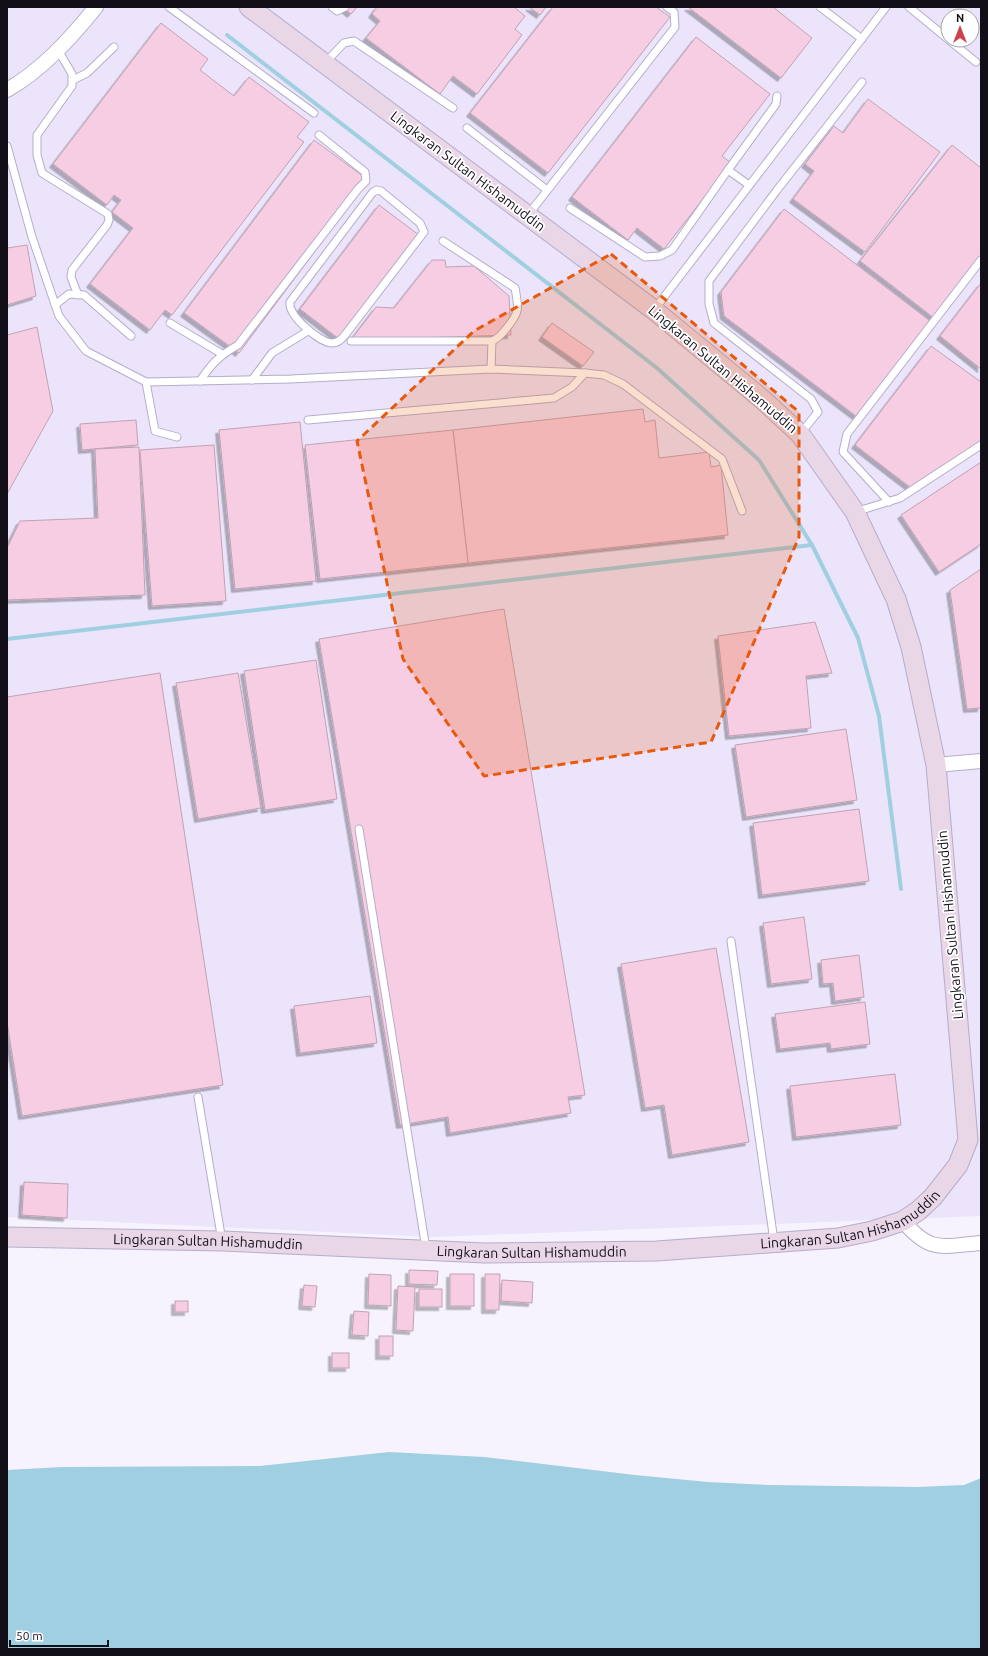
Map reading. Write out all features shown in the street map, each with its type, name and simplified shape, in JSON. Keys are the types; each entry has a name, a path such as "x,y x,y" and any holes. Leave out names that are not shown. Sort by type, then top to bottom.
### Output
{"street":[{"path":"7,90 20,83 58,50 77,31 96,7"},
{"name":"Lingkaran Sultan Hishamuddin","path":"7,1237 222,1241 485,1253 657,1250 774,1241 838,1238 872,1231 904,1221 933,1197 946,1181 958,1165 968,1140 936,765 911,647 896,599 855,512 800,434 762,399 654,310 249,7"},
{"path":"936,765 981,760"},
{"path":"904,1221 916,1236 936,1247 981,1243"}],"lane":[{"path":"170,7 314,113"},
{"path":"332,7 337,11 345,7"},
{"path":"527,216 675,28 674,12 667,7"},
{"path":"820,7 862,39"},
{"path":"654,310 886,7"},
{"path":"909,7 940,33"},
{"path":"325,64 344,43 354,41 453,108"},
{"path":"73,80 87,73 114,47"},
{"path":"958,48 976,62"},
{"path":"58,50 72,74 73,80 72,86 37,135 37,155 42,173 108,214 109,220 108,226 72,270 71,277 78,295"},
{"path":"800,434 818,412 810,399 714,322 709,304 709,280 777,190 862,82"},
{"path":"570,208 645,257 660,256 672,250 776,104 777,96"},
{"path":"467,128 547,190"},
{"path":"200,381 213,362 222,354 238,345 358,189 366,181 365,172 319,135"},
{"path":"7,146 32,237 59,316 86,351 146,382 252,380 491,369 604,375 623,384 722,459 742,511"},
{"path":"728,170 749,185"},
{"path":"381,191 420,223 424,232 339,342 332,343 308,332 291,311 290,302 373,192 381,191"},
{"path":"351,341 492,341 497,339 516,317 518,304 515,288 443,241"},
{"path":"889,502 843,452 848,434 981,260"},
{"path":"54,305 69,294 84,295 131,336"},
{"path":"170,323 222,354"},
{"path":"252,380 272,353 308,332"},
{"path":"491,369 492,341"},
{"path":"308,420 554,398 572,387 584,373"},
{"path":"146,382 155,431 178,437"},
{"path":"855,512 900,498 981,445"},
{"path":"359,830 427,1251"},
{"path":"731,941 774,1241"},
{"path":"198,1097 222,1241"}],"highlighted area":[{"path":"611,254 799,412 799,537 711,742 484,776 403,659 357,441 474,331"}],"shaded area":[{"path":"7,7 981,7 981,1216 434,1237 7,1217"}],"water":[{"path":"389,1452 484,1457 635,1475 708,1482 768,1485 917,1487 964,1485 981,1478 981,1649 7,1649 7,1470 62,1467 260,1466"}],"building":[{"path":"342,7 357,7 351,14"},
{"path":"377,7 514,7 525,16 515,29 522,35 477,94 453,76 440,94 366,38 380,21 372,14"},
{"path":"529,7 546,7 540,15"},
{"path":"553,7 656,7 670,17 548,173 470,113"},
{"path":"688,7 773,7 812,38 781,78"},
{"path":"161,23 208,59 200,70 234,96 249,77 309,122 297,137 304,142 172,315 165,310 150,330 90,284 133,228 112,212 121,200 114,195 107,205 53,164"},
{"path":"696,37 770,94 722,156 731,163 664,249 637,228 628,240 572,197"},
{"path":"868,99 940,152 865,252 793,199 814,171 805,164 834,126 843,133"},
{"path":"314,140 368,180 239,353 184,313"},
{"path":"952,145 981,168 981,260 934,318 860,261"},
{"path":"379,205 423,238 343,342 300,309"},
{"path":"784,209 930,321 856,416 724,316 721,292"},
{"path":"27,245 36,296 7,305 7,248"},
{"path":"432,260 445,260 446,267 474,266 509,296 511,335 351,340 376,307 394,308"},
{"path":"981,283 981,369 940,336"},
{"path":"552,323 594,352 583,366 542,337"},
{"path":"37,327 53,411 7,494 7,335"},
{"path":"931,346 981,382 981,442 911,488 855,445"},
{"path":"643,409 645,422 655,420 659,458 709,452 711,467 721,465 728,535 468,563 453,430"},
{"path":"136,420 138,445 82,450 80,424"},
{"path":"300,422 316,581 235,589 219,430"},
{"path":"453,430 468,563 320,579 305,445"},
{"path":"214,445 226,601 152,606 140,450"},
{"path":"139,447 145,595 7,600 7,548 20,521 98,518 95,449"},
{"path":"981,462 981,544 939,572 901,515"},
{"path":"981,569 981,708 967,709 950,590"},
{"path":"504,609 585,1095 568,1097 571,1113 450,1133 448,1117 400,1125 319,639"},
{"path":"815,622 832,673 806,676 811,728 729,736 718,636"},
{"path":"316,660 337,799 265,810 244,671"},
{"path":"160,673 223,1085 22,1116 7,1022 7,697"},
{"path":"238,673 261,808 198,819 176,683"},
{"path":"846,729 857,800 746,817 735,745"},
{"path":"859,809 869,881 762,895 753,823"},
{"path":"804,917 812,979 771,984 763,923"},
{"path":"716,948 749,1142 672,1155 664,1105 645,1108 621,964"},
{"path":"859,955 864,997 835,1001 833,983 823,984 821,960"},
{"path":"370,996 377,1043 300,1053 294,1006"},
{"path":"865,1002 870,1044 831,1049 830,1043 780,1049 775,1014"},
{"path":"895,1074 901,1125 796,1137 790,1086"},
{"path":"24,1182 68,1184 67,1218 22,1215"},
{"path":"409,1270 438,1271 437,1285 409,1284"},
{"path":"369,1274 391,1275 391,1306 368,1305"},
{"path":"450,1274 474,1274 474,1306 450,1306"},
{"path":"485,1274 500,1274 499,1310 485,1310"},
{"path":"502,1280 533,1282 532,1303 501,1301"},
{"path":"304,1285 317,1286 315,1307 302,1306"},
{"path":"398,1286 415,1287 413,1331 396,1330"},
{"path":"419,1289 442,1289 442,1307 419,1307"},
{"path":"175,1301 188,1301 188,1312 175,1312"},
{"path":"354,1311 369,1312 368,1336 352,1335"},
{"path":"379,1336 393,1336 393,1356 379,1356"},
{"path":"332,1353 349,1353 349,1368 332,1368"}],"waterway":[{"path":"227,35 657,368 759,460 812,545 858,638 879,716 901,889"},
{"path":"7,639 812,545"}]}
